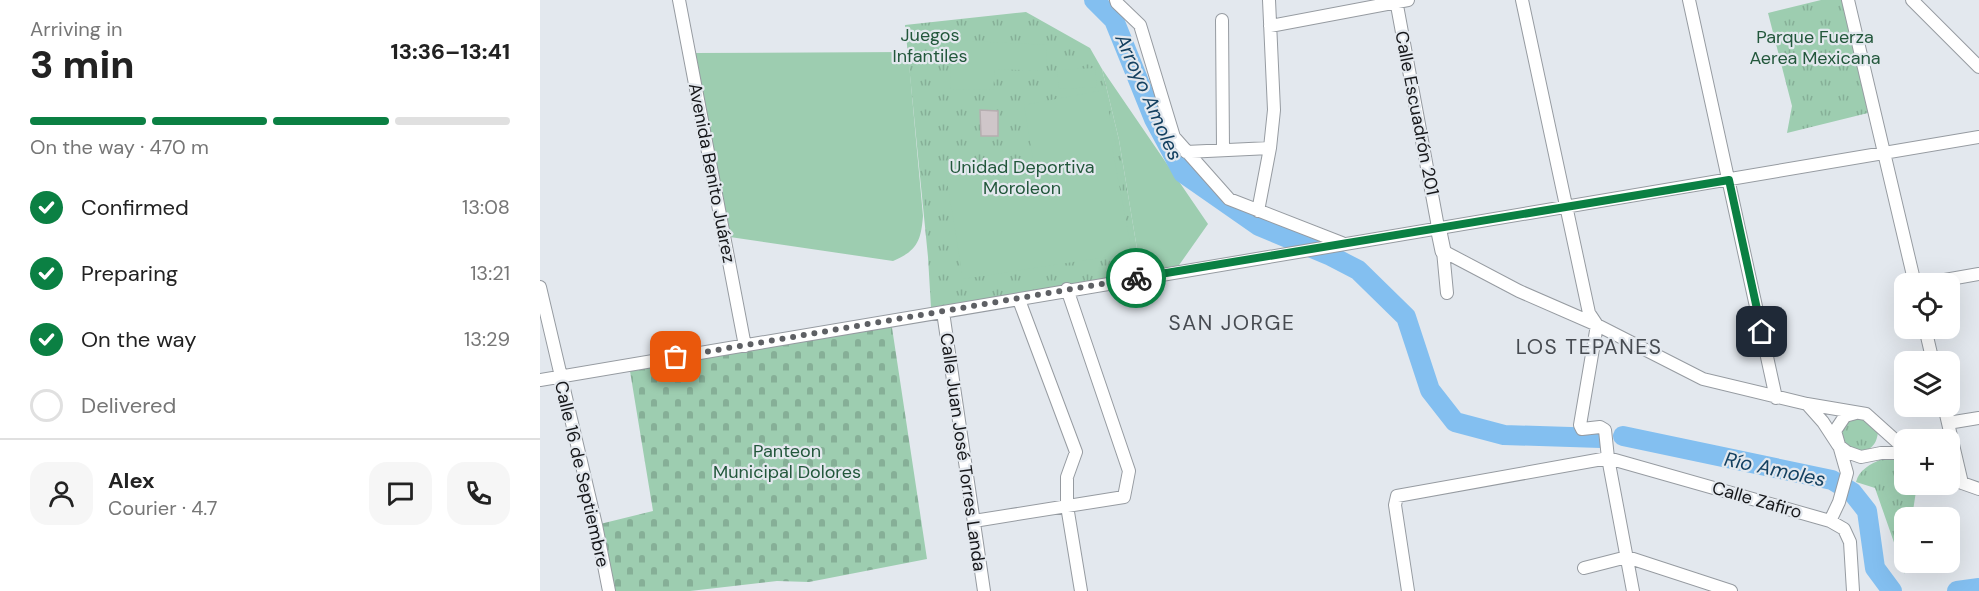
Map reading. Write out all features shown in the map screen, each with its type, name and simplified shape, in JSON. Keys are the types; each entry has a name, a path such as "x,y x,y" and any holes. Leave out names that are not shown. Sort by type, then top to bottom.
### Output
{"street":[{"name":"Avenida Benito Juárez","path":"679,0 745,345"},
{"path":"1258,211 1270,148 1274,110 1269,0"},
{"path":"1522,0 1568,206 1589,313 1597,325 1580,425 1582,429 1600,427 1605,430 1633,591"},
{"path":"1689,0 1776,398"},
{"path":"1848,0 1912,273"},
{"path":"1912,0 1979,67"},
{"path":"1270,26 1400,1"},
{"name":"Calle Escuadrón 201","path":"1400,1 1438,227"},
{"path":"1117,2 1140,25 1174,136 1229,199 1342,244"},
{"path":"1222,20 1223,149"},
{"path":"540,380 1979,136"},
{"path":"1186,152 1270,148"},
{"path":"1438,227 1447,293"},
{"path":"1443,251 1519,291 1597,325 1702,379 1776,398 1866,414 1894,440"},
{"path":"1960,277 1979,274"},
{"name":"Calle 16 de Septiembre","path":"540,287 596,525 609,591"},
{"path":"974,521 1124,497 1129,471 1067,289"},
{"path":"1019,300 1076,452 1067,477 1068,506 1081,591"},
{"name":"Calle Juan José Torres Landa","path":"943,312 984,591"},
{"path":"1807,404 1823,422 1838,445 1847,453 1858,457 1894,452"},
{"path":"1846,476 1835,431 1845,416 1858,413"},
{"path":"1947,417 1962,483 1979,489"},
{"path":"1948,423 1979,418"},
{"path":"1853,591 1850,542 1844,529 1830,521 1839,502 1846,476 1879,443 1878,424"},
{"path":"1408,591 1395,505 1397,496 1608,456"},
{"name":"Calle Zafiro","path":"1608,456 1830,521"},
{"path":"1584,568 1627,557 1731,591"}],"green space":[{"name":"Parque Fuerza Aerea Mexicana","path":"1821,0 1842,0 1868,113 1787,133 1792,106 1768,13"},
{"name":"Unidad Deportiva Moroleon","path":"1026,12 1090,48 1102,69 1119,140 1141,273 931,308 905,25"},
{"path":"952,40 1047,45 1046,71 995,69 993,90 950,89"},
{"path":"908,52 923,216 919,239 913,249 893,261 730,237 695,53"},
{"path":"1095,68 1097,87 1059,89 1057,70"},
{"path":"1102,69 1208,224 1177,268 1141,273 1119,140"},
{"path":"1104,90 1116,145 1112,147 1132,253 963,279 946,174 1033,159 1024,105"},
{"name":"Panteon Municipal Dolores","path":"891,321 927,559 809,582 777,581 690,591 609,591 596,525 653,511 629,365"},
{"path":"1859,414 1878,432 1874,444 1864,452 1846,449 1840,431 1841,426"},
{"path":"1882,459 1894,460 1894,495 1915,495 1914,507 1894,507 1894,542 1875,488 1856,482 1860,474"}],"building":[{"path":"980,110 998,111 998,136 981,136"}],"waterway":[{"name":"Arroyo Amoles","path":"1094,0 1114,20 1154,119 1183,173 1259,226 1331,256 1358,270 1406,317 1430,390 1455,422 1504,435 1601,438"},
{"name":"Río Amoles","path":"1623,436 1832,480 1852,492 1867,511 1875,568 1892,591"},
{"name":"Río Amoles","path":"1957,591 1979,588"}],"way so far":[{"path":"676,357 1019,300 1067,289 1136,278"}],"district":[{"name":"SAN JORGE","path":"1232,323"},
{"name":"LOS TEPANES","path":"1589,347"}],"route":[{"path":"1136,278 1729,180 1762,332"}],"park label":[{"name":"Juegos Infantiles","path":"930,45"}]}
